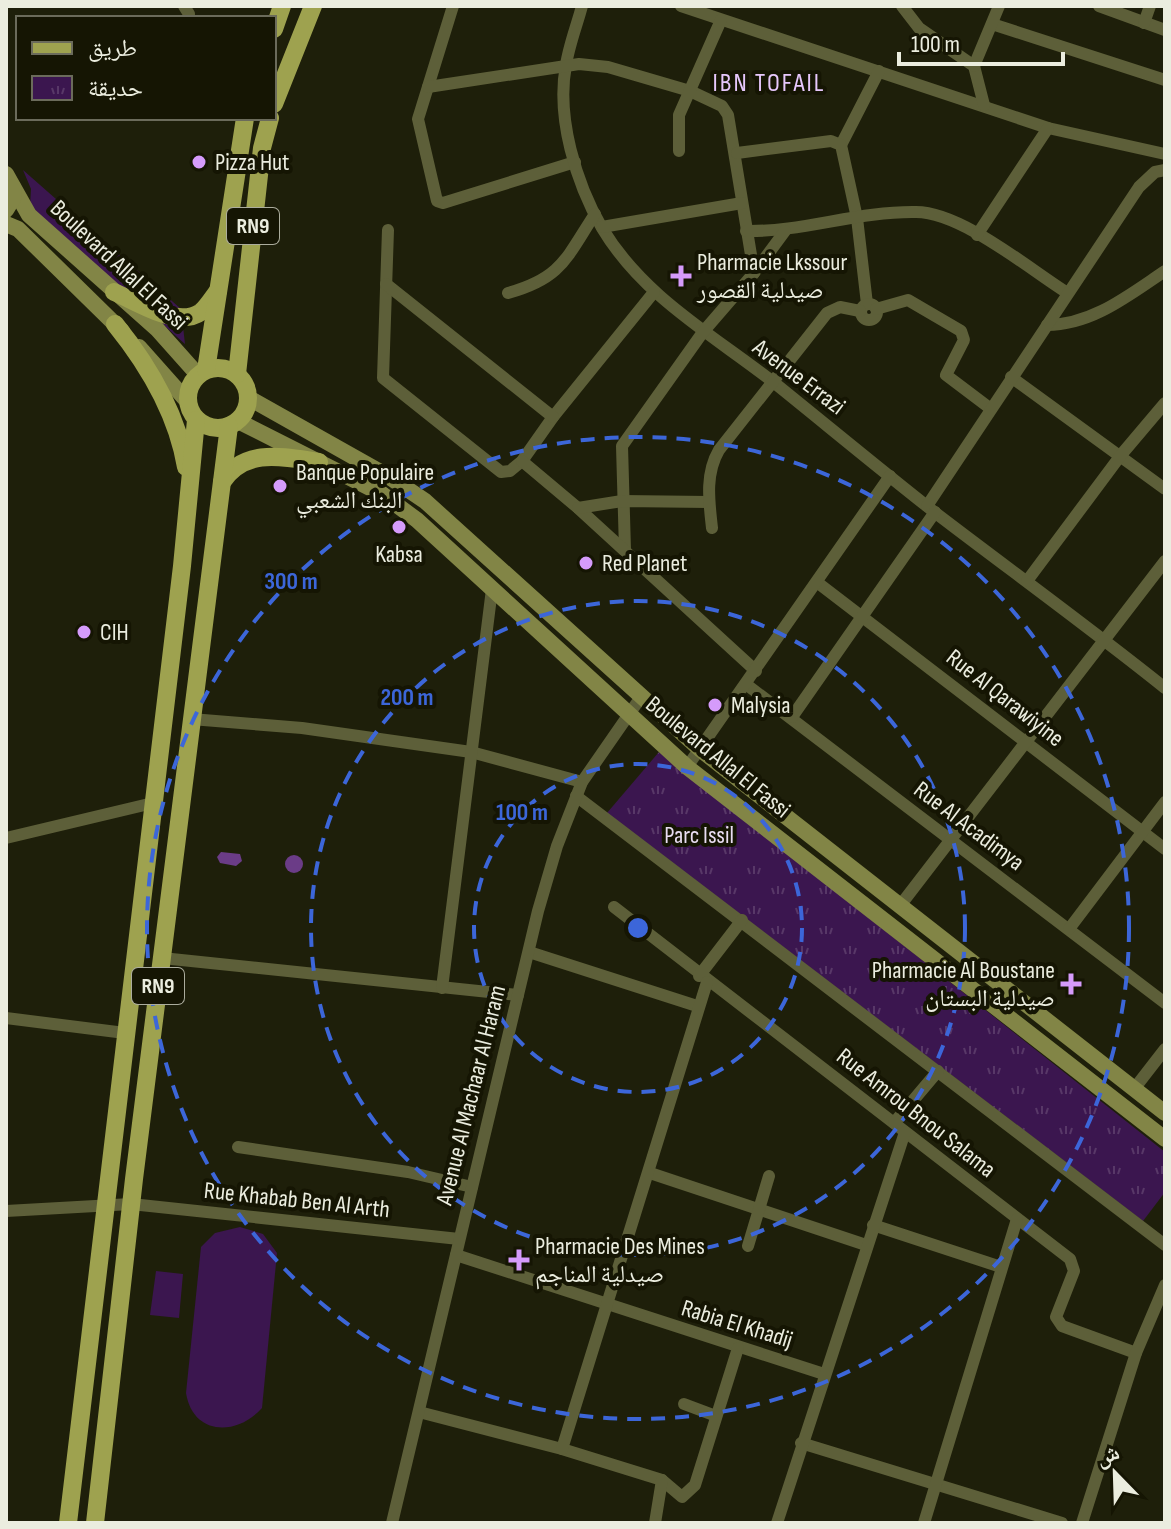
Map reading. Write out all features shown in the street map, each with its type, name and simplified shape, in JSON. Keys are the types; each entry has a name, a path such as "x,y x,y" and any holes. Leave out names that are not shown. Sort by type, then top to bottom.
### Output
{"main road":[{"path":"276,99 313,6"},
{"name":"RN9","path":"187,401 191,382 202,372 220,289 245,120"},
{"name":"RN9","path":"237,374 260,162 270,120"},
{"path":"6,210 14,197 10,180"},
{"name":"Boulevard Allal El Fassi","path":"10,180 29,215 202,372"},
{"name":"Boulevard Allal El Fassi","path":"6,224 18,229 161,369 187,401"},
{"path":"114,292 159,311 183,317 200,312 220,289"},
{"path":"115,324 162,396 178,433 190,490"},
{"path":"202,372 222,368 237,374 249,398"},
{"name":"RN9","path":"95,1523 131,1204 222,482 233,424 249,398"},
{"name":"Boulevard Allal El Fassi","path":"249,398 391,478 425,501 701,750 1165,1113"},
{"path":"187,401 196,420 210,427 233,424"},
{"name":"RN9","path":"68,1523 196,420"},
{"name":"Boulevard Allal El Fassi","path":"233,424 382,494 417,520 687,767 1165,1139"},
{"path":"222,482 236,466 256,457 319,462"}],"street":[{"path":"453,6 418,128 437,201 443,203 575,162"},
{"name":"Avenue Errazi","path":"582,6 565,66 565,106 575,162 602,227 654,292 1165,688"},
{"path":"683,6 1048,128 1165,154"},
{"path":"902,6 927,34 974,66"},
{"path":"984,105 974,66 999,6"},
{"path":"1144,23 1150,6"},
{"path":"1108,7 1165,30"},
{"path":"679,151 677,124 721,20"},
{"path":"992,24 1165,80"},
{"path":"428,87 565,66 608,67 690,91 725,110 737,153 754,273"},
{"path":"868,308 857,218 841,145 879,71"},
{"path":"977,235 1048,128"},
{"path":"737,153 831,141 841,145"},
{"path":"792,717 931,509 1066,292 1139,187 1155,172 1165,170"},
{"path":"602,227 742,203"},
{"path":"746,231 785,231 857,218 917,212 941,217 977,235 1066,292"},
{"path":"508,293 534,286 557,271 595,214"},
{"path":"388,230 381,370 388,384 501,472 510,471 522,461 553,417 654,292"},
{"path":"625,550 622,446 703,332 754,273 785,231"},
{"path":"1047,325 1065,325 1088,318 1165,271"},
{"path":"386,284 553,417"},
{"path":"712,528 709,502 711,463 827,313 840,307 868,308 908,300 961,331 964,340 946,375 991,409"},
{"path":"1011,377 1165,489"},
{"path":"1027,581 1121,455 1165,403"},
{"path":"522,461 625,550 756,671"},
{"path":"687,767 890,476"},
{"path":"578,508 622,501 709,502"},
{"path":"899,907 1024,741 1165,563"},
{"name":"Rue Al Qarawiyine","path":"818,583 1165,849"},
{"path":"442,988 492,589"},
{"name":"Rue Al Acadimya","path":"747,685 1165,1003"},
{"name":"Avenue Al Machaar Al Haram","path":"392,1523 553,859 582,782 641,697"},
{"path":"191,719 302,728 471,752 582,782"},
{"path":"576,796 1165,1245"},
{"path":"1069,929 1165,802"},
{"path":"6,838 153,803"},
{"name":"Rue Amrou Bnou Salama","path":"614,907 1074,1265 1057,1321 1069,1331 1136,1353"},
{"path":"562,1449 650,1173 703,979 742,920"},
{"path":"529,952 697,1006"},
{"path":"162,958 518,995"},
{"path":"6,1018 125,1033"},
{"path":"1134,1089 1165,1049"},
{"path":"894,1123 938,1071"},
{"path":"777,1523 905,1132"},
{"path":"238,1147 408,1172 472,1187"},
{"path":"650,1173 866,1245"},
{"path":"748,1246 769,1176"},
{"name":"Rue Khabab Ben Al Arth","path":"6,1211 131,1204 459,1239"},
{"path":"924,1523 1017,1219"},
{"path":"873,1225 1001,1267"},
{"name":"Rabia El Khadij","path":"456,1255 824,1374"},
{"path":"1082,1523 1136,1353 1165,1285"},
{"path":"419,1412 562,1449 662,1480 682,1497 691,1492 738,1348"},
{"path":"684,1404 716,1416"},
{"path":"801,1443 1062,1523"},
{"path":"655,1523 662,1480"}],"green space":[{"path":"23,170 181,309 185,344 30,207 31,189"},
{"name":"Parc Issil","path":"659,752 1165,1152 1165,1192 1143,1221 607,813"},
{"path":"240,1227 263,1234 277,1253 262,1408 241,1424 217,1427 197,1417 186,1393 201,1247 215,1233"},
{"path":"156,1271 183,1274 179,1318 150,1315"}],"shaded area":[{"path":"221,852 240,854 242,861 236,866 220,863 217,857"},
{"path":"294,855 303,864 294,873 285,864"}],"place":[{"name":"Pizza Hut","path":"199,162"},
{"name":"Pharmacie Lkssour صيدلية القصور","path":"681,276"},
{"name":"Banque Populaire البنك الشعبي","path":"280,486"},
{"name":"Kabsa","path":"399,527"},
{"name":"Red Planet","path":"586,563"},
{"name":"CIH","path":"84,632"},
{"name":"Malysia","path":"715,705"},
{"name":"Pharmacie Al Boustane صيدلية البستان","path":"1071,984"},
{"name":"Pharmacie Des Mines صيدلية المناجم","path":"519,1260"}],"district":[{"name":"IBN TOFAIL","path":"769,83"}]}
